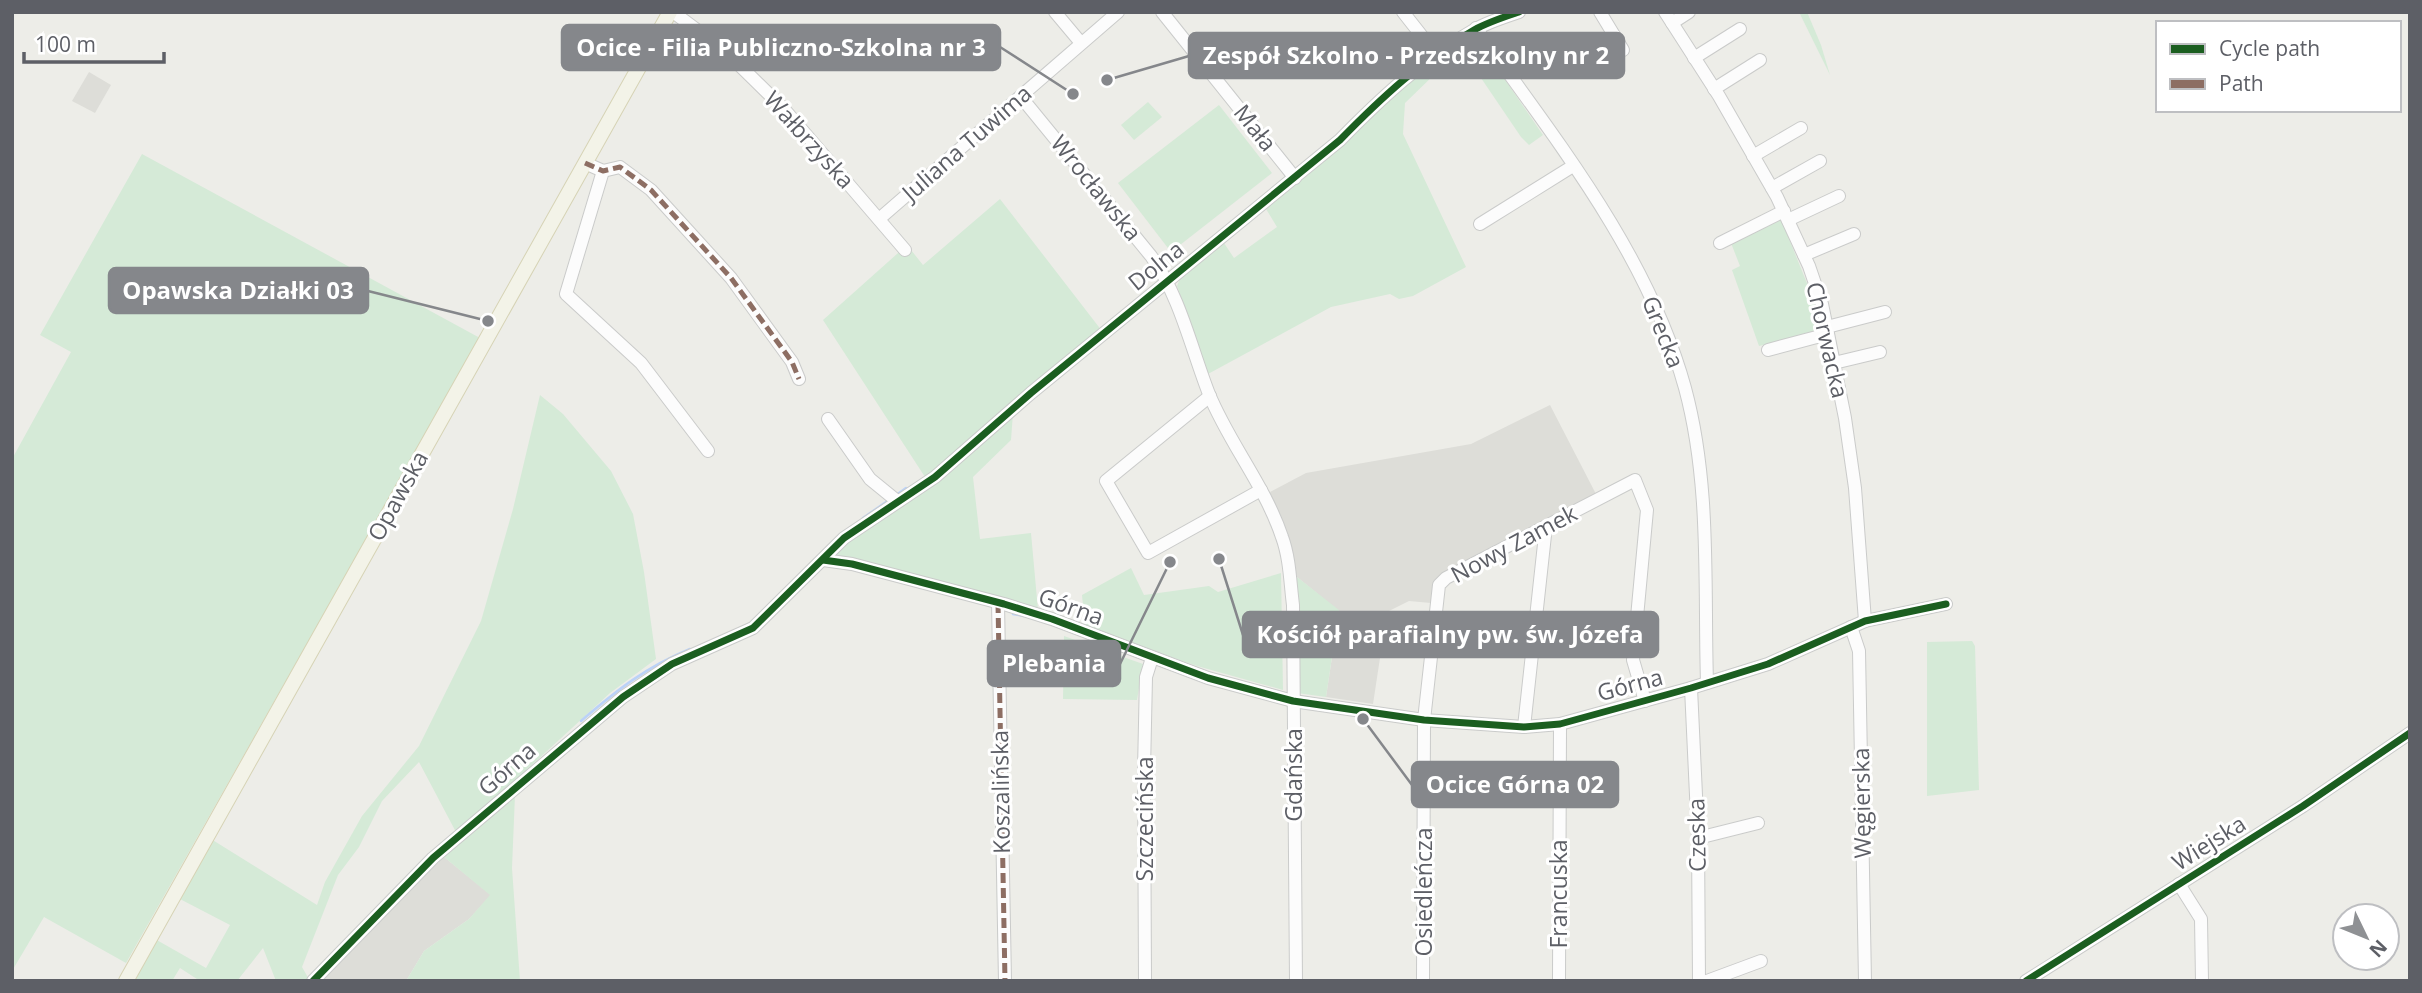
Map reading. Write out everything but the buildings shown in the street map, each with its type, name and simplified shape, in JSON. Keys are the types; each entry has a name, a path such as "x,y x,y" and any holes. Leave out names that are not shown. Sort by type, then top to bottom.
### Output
{"main road":[{"name":"Opawska","path":"126,981 672,12"}],"street":[{"name":"Wałbrzyska","path":"672,12 725,51 784,109 905,250"},
{"path":"1055,12 1081,43"},
{"name":"Juliana Tuwima","path":"879,219 1118,12"},
{"name":"Mała","path":"1162,12 1295,178"},
{"path":"1403,12 1436,54"},
{"name":"Dolna","path":"823,561 844,538 893,498 935,477 1031,393 1295,178 1340,140 1373,106 1436,54 1476,28 1520,12"},
{"path":"1600,12 1623,50"},
{"path":"1669,17 1689,12"},
{"name":"Chorwacka","path":"1669,17 1772,188 1804,255 1822,304 1855,488 1865,621"},
{"name":"Grecka","path":"1476,28 1610,223 1654,303 1685,388 1702,484 1706,549 1707,683"},
{"path":"1694,58 1740,29"},
{"path":"1714,89 1759,60"},
{"name":"Wrocławska","path":"1021,97 1151,256 1168,281"},
{"path":"1754,156 1801,128"},
{"path":"1772,188 1820,161"},
{"path":"585,163 603,171 620,167 651,190 731,278 792,362 799,379"},
{"path":"1480,224 1573,166"},
{"path":"603,171 566,294 641,363 708,451"},
{"path":"1720,243 1839,196"},
{"path":"1804,255 1854,234"},
{"name":"Gdańska","path":"1168,281 1210,396 1274,515 1288,556 1293,605 1296,981"},
{"path":"1768,350 1885,313"},
{"path":"1834,363 1880,352"},
{"path":"1210,396 1107,481 1148,553 1261,490"},
{"path":"828,419 870,479 893,498"},
{"name":"Nowy Zamek","path":"1424,720 1439,585 1446,578 1636,480 1647,510 1633,660 1644,701"},
{"path":"1524,727 1546,526"},
{"name":"Górna","path":"313,981 433,858 613,705 672,664 753,628 823,561 852,564 1052,619 1209,678 1293,701 1424,720 1524,727 1560,724 1691,688 1768,664 1865,621 1946,604"},
{"name":"Koszalińska","path":"998,603 1004,981"},
{"name":"Węgierska","path":"1851,627 1859,651 1866,981"},
{"name":"Szczecińska","path":"1145,981 1144,756 1146,677 1152,658"},
{"name":"Czeska","path":"1691,688 1698,838 1699,981"},
{"name":"Osiedleńcza","path":"1423,981 1424,720"},
{"name":"Francuska","path":"1559,981 1560,724"},
{"name":"Wiejska","path":"2026,981 2303,806 2410,733"},
{"path":"1698,838 1758,823"},
{"path":"2179,884 2201,919 2202,981"},
{"path":"1707,981 1761,961"}],"shaded area":[{"path":"89,72 111,85 95,113 72,101"},
{"path":"1550,405 1597,496 1436,579 1431,603 1409,601 1387,612 1373,704 1326,697 1339,611 1297,577 1285,531 1270,492 1306,473 1471,444"},
{"path":"444,857 491,895 469,919 424,951 406,981 319,981"}],"green space":[{"path":"1799,12 1807,12 1830,75"},
{"path":"1473,33 1543,135 1529,145 1458,44"},
{"path":"1434,60 1437,72 1405,103 1403,134 1466,267 1413,296 1399,299 1390,294 1331,307 1208,374 1177,286 1181,276 1224,243 1234,258 1277,227 1266,209 1314,170 1352,136 1366,118"},
{"path":"1148,102 1162,117 1134,140 1121,125"},
{"path":"1219,105 1272,173 1171,252 1118,183"},
{"path":"142,154 480,338 126,963 44,917 12,971 12,459 71,352 40,335"},
{"path":"1000,199 1102,331 925,477 823,320 907,245 923,265"},
{"path":"1781,219 1819,313 1821,331 1759,346 1732,270 1740,266 1731,243"},
{"path":"540,395 563,414 611,471 633,514 656,659 610,693 457,834 419,762 382,801 359,847 338,875 302,967 310,981 276,981 263,948 237,981 200,981 180,968 172,981 132,981 155,939 206,968 230,925 178,898 211,839 317,905 325,882 362,816 419,746 481,621 513,509"},
{"path":"1013,413 1011,440 973,477 980,539 1031,533 1038,610 827,559"},
{"path":"1131,568 1144,595 1209,586 1218,592 1281,573 1283,690 1197,666 1085,627 1082,595"},
{"path":"1297,577 1339,610 1326,697 1297,693"},
{"path":"1064,636 1143,664 1137,700 1063,699"},
{"path":"1972,641 1975,646 1979,790 1927,796 1927,642"},
{"path":"515,795 512,868 520,981 406,981 424,951 469,919 490,895 444,857"}],"waterway":[{"path":"895,496 906,488"},
{"path":"863,518 889,500"},
{"path":"1013,614 1024,616"},
{"path":"581,721 632,680 659,663 690,649"}],"marked path":[{"path":"585,163 603,171 620,167 651,190 731,278 792,362 799,379"},
{"path":"998,603 1005,981"}],"cycle path":[{"path":"313,981 433,858 623,697 672,664 753,628 844,538 935,477 1031,393 1340,140 1420,66 1474,30 1519,12"},
{"path":"823,560 852,564 1004,604 1052,619 1208,678 1293,701 1424,720 1524,727 1560,724 1691,688 1768,664 1865,621 1946,604"},
{"path":"2026,981 2303,806 2410,733"}],"place":[{"name":"Zespół Szkolno - Przedszkolny nr 2","path":"1107,80"},
{"name":"Ocice - Filia Publiczno-Szkolna nr 3","path":"1073,94"},
{"name":"Opawska Działki 03","path":"488,321"},
{"name":"Kościół parafialny pw. św. Józefa","path":"1219,559"},
{"name":"Plebania","path":"1170,562"},
{"name":"Ocice Górna 02","path":"1363,719"}]}
